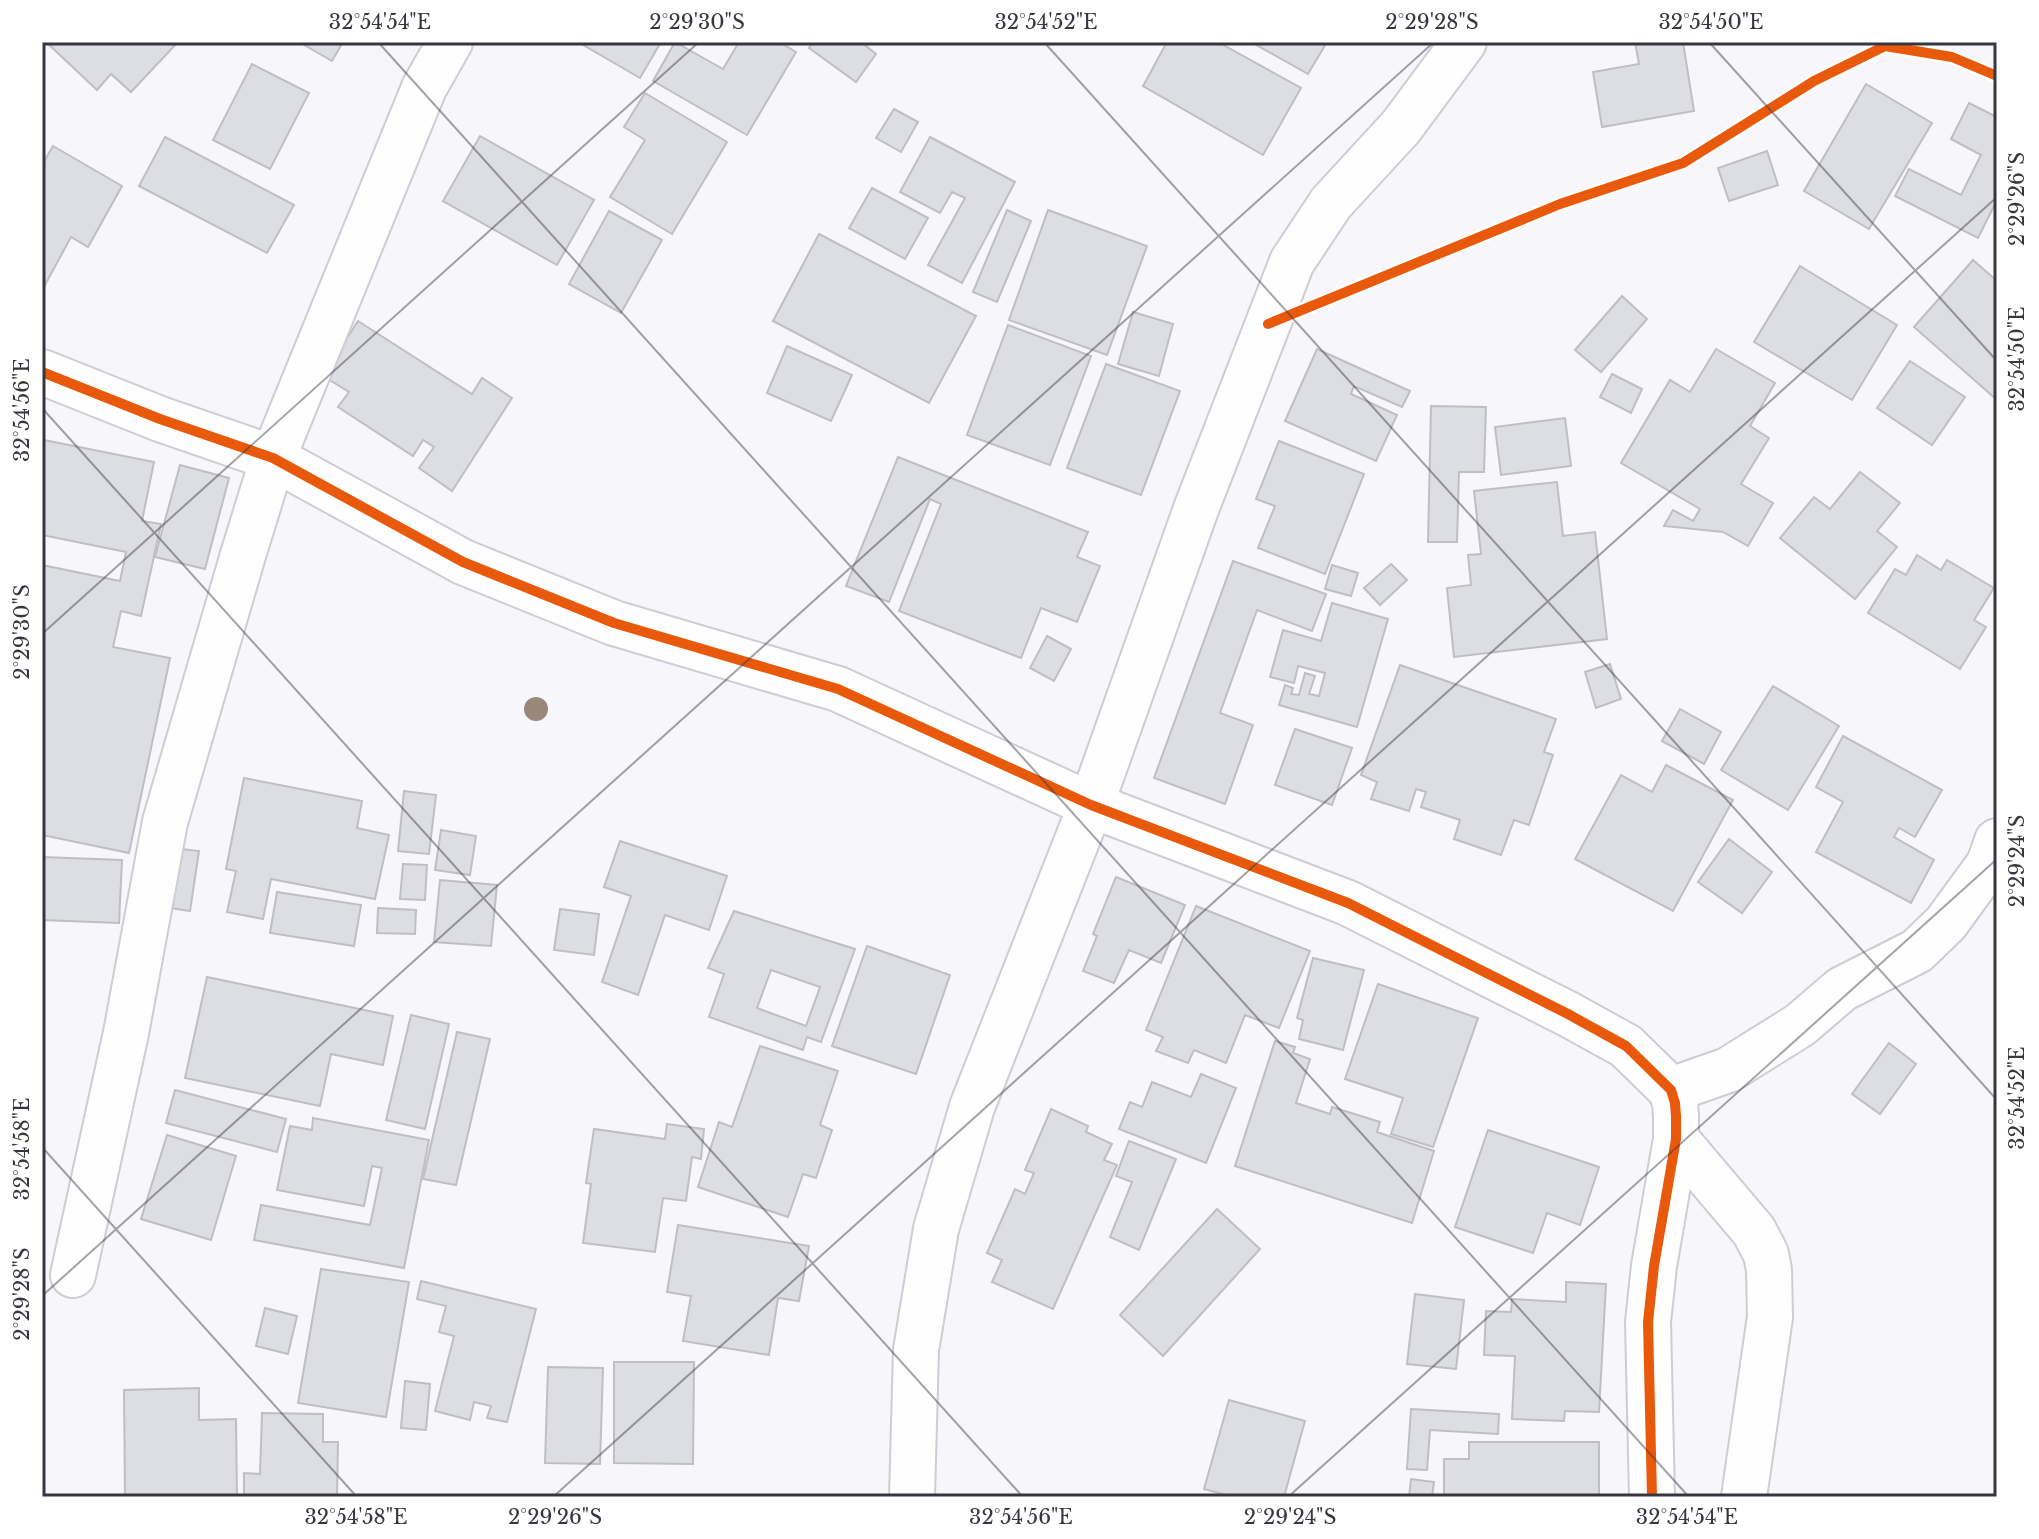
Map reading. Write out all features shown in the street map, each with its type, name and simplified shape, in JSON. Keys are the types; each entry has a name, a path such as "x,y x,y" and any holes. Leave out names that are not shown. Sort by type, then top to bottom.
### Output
{"street":[{"path":"73,1275 126,1033 165,822 273,458 424,88 450,42"},
{"path":"912,1497 916,1350 936,1229 972,1107 1091,805 1196,509 1292,262 1331,203 1401,127 1464,42"},
{"path":"42,372 160,419 273,458 463,562 614,623 838,689 1091,805 1348,903 1626,1046 1671,1090 1675,1103 1676,1139 1654,1266 1648,1322 1652,1497"},
{"path":"1671,1090 1728,1070 1800,1025 1842,989 1917,951 1946,923 1989,864 1997,841"},
{"path":"1676,1139 1754,1231 1766,1254 1770,1317 1744,1497"}],"building":[{"path":"46,42 178,42 131,92 111,74 97,90"},
{"path":"299,42 343,42 332,61"},
{"path":"578,42 661,42 640,78"},
{"path":"675,42 723,69 739,42 779,42 796,52 747,135 653,81"},
{"path":"813,42 861,42 876,54 856,82 809,48"},
{"path":"1167,42 1218,42 1301,88 1263,155 1143,86"},
{"path":"1251,42 1327,42 1308,74"},
{"path":"1635,42 1683,42 1694,111 1602,127 1593,72 1639,64"},
{"path":"252,64 309,93 270,169 213,140"},
{"path":"1866,84 1932,123 1869,229 1804,191"},
{"path":"645,93 727,142 672,234 610,197 645,140 624,127"},
{"path":"1969,103 1997,117 1997,200 1978,238 1895,196 1909,169 1961,195 1981,155 1951,139"},
{"path":"894,109 918,122 901,152 876,138"},
{"path":"480,136 594,200 557,265 443,201"},
{"path":"165,137 294,205 267,253 139,186"},
{"path":"930,137 1015,182 962,283 928,265 965,198 952,192 940,213 900,192"},
{"path":"53,146 122,186 88,247 71,237 45,285 42,283 42,165"},
{"path":"1767,151 1778,185 1729,201 1718,168"},
{"path":"872,188 928,218 905,259 849,228"},
{"path":"1007,210 1031,221 997,302 973,292"},
{"path":"1048,210 1147,246 1107,355 1009,320"},
{"path":"609,211 662,240 621,313 569,284"},
{"path":"819,234 976,316 929,403 773,321"},
{"path":"1973,260 1997,281 1997,400 1914,327"},
{"path":"1800,266 1897,325 1852,400 1754,342"},
{"path":"1622,296 1647,319 1601,372 1575,350"},
{"path":"1133,312 1173,324 1159,376 1118,364"},
{"path":"358,321 472,394 482,378 512,398 452,491 419,468 434,447 423,440 413,456 338,407 349,392 323,376"},
{"path":"1008,325 1091,356 1050,465 967,435"},
{"path":"787,346 852,375 831,421 767,393"},
{"path":"1317,349 1410,391 1402,407 1354,386 1351,394 1397,415 1376,461 1285,421"},
{"path":"1716,349 1775,383 1750,426 1769,438 1741,484 1773,503 1748,546 1723,532 1664,526 1673,510 1693,521 1700,509 1621,463 1670,380 1690,392"},
{"path":"1910,361 1965,397 1932,445 1877,408"},
{"path":"1106,364 1180,391 1141,495 1067,468"},
{"path":"1612,374 1642,389 1631,413 1600,397"},
{"path":"1431,406 1486,407 1484,472 1459,472 1457,542 1428,542"},
{"path":"1565,418 1571,466 1501,475 1495,427"},
{"path":"44,440 154,462 142,521 161,524 141,616 121,611 113,647 170,658 129,853 42,835 42,565 120,581 126,552 42,535"},
{"path":"1279,441 1364,474 1325,574 1258,548 1275,506 1256,499"},
{"path":"898,457 1088,532 1077,557 1100,566 1077,622 1041,608 1021,658 899,611 941,504 930,499 889,602 846,586"},
{"path":"180,465 229,478 205,569 155,557"},
{"path":"1860,472 1900,503 1877,531 1897,547 1855,599 1780,538 1814,497 1830,509"},
{"path":"1557,482 1563,536 1595,532 1607,639 1454,657 1447,588 1471,585 1468,555 1481,554 1474,491"},
{"path":"1917,555 1941,570 1947,560 1994,588 1974,620 1986,627 1960,669 1868,613 1895,569 1906,575"},
{"path":"1233,561 1326,594 1312,631 1257,610 1220,713 1253,725 1225,804 1154,778"},
{"path":"1391,564 1407,580 1380,605 1364,588"},
{"path":"1332,565 1358,573 1351,596 1325,589"},
{"path":"1332,603 1388,619 1357,727 1279,705 1285,685 1293,688 1291,694 1299,695 1305,673 1315,676 1309,694 1319,696 1325,673 1298,666 1294,683 1270,677 1283,630 1321,641"},
{"path":"1047,636 1071,649 1054,681 1030,668"},
{"path":"1610,664 1621,699 1596,708 1585,672"},
{"path":"1400,665 1556,719 1544,752 1553,755 1529,825 1514,820 1501,855 1454,839 1460,820 1421,807 1426,792 1416,789 1409,811 1371,799 1377,782 1361,775"},
{"path":"1773,686 1839,726 1788,810 1721,770"},
{"path":"1680,709 1721,732 1704,764 1662,741"},
{"path":"1295,729 1352,748 1332,805 1275,785"},
{"path":"1843,736 1942,790 1915,837 1899,828 1894,837 1934,860 1911,903 1816,852 1843,802 1816,787"},
{"path":"1666,765 1733,800 1673,911 1575,859 1621,775 1652,792"},
{"path":"244,778 362,801 357,828 389,835 375,899 271,879 263,919 227,912 236,871 226,869"},
{"path":"404,791 436,795 429,854 398,851"},
{"path":"441,830 476,836 470,875 435,870"},
{"path":"1729,839 1772,872 1742,913 1698,882"},
{"path":"620,841 727,876 709,930 665,915 638,995 602,982 631,896 604,887"},
{"path":"173,848 199,851 190,911 164,907"},
{"path":"42,857 122,860 119,923 42,920"},
{"path":"403,864 427,865 425,900 400,899"},
{"path":"1116,877 1185,905 1161,963 1129,950 1114,983 1083,971 1097,936 1093,934"},
{"path":"440,880 497,885 491,946 434,942"},
{"path":"277,892 361,905 354,946 270,933"},
{"path":"1196,906 1310,951 1279,1028 1245,1015 1226,1063 1194,1050 1188,1063 1156,1051 1163,1037 1146,1030"},
{"path":"378,908 416,910 415,934 377,933"},
{"path":"560,909 599,914 594,955 554,950"},
{"path":"734,911 855,949 821,1042 807,1037 803,1050 709,1017 724,974 708,968","holes":["771,970 820,987 806,1026 757,1008"]},
{"path":"867,946 950,975 916,1074 832,1046"},
{"path":"1313,958 1364,970 1343,1050 1299,1039 1303,1020 1297,1018"},
{"path":"207,977 393,1016 383,1065 331,1054 320,1106 185,1078"},
{"path":"1378,984 1478,1018 1433,1147 1391,1134 1403,1098 1345,1079"},
{"path":"411,1015 449,1024 425,1129 386,1120"},
{"path":"457,1032 490,1039 456,1185 423,1179"},
{"path":"1275,1041 1295,1047 1293,1053 1310,1059 1296,1103 1330,1114 1332,1107 1380,1122 1377,1132 1434,1151 1412,1223 1235,1166"},
{"path":"1889,1043 1916,1064 1880,1114 1852,1094"},
{"path":"760,1046 838,1071 820,1125 832,1130 816,1178 803,1174 788,1217 698,1187 719,1122 732,1127"},
{"path":"1201,1074 1236,1088 1206,1163 1119,1129 1130,1102 1142,1107 1152,1082 1191,1097"},
{"path":"175,1090 286,1119 277,1152 166,1123"},
{"path":"1051,1109 1088,1126 1086,1132 1112,1144 1104,1160 1117,1165 1053,1309 992,1282 1002,1260 987,1253 1015,1189 1025,1194 1034,1173 1025,1170"},
{"path":"313,1118 429,1140 404,1268 254,1240 261,1205 370,1225 382,1168 372,1166 364,1206 277,1190 290,1126 312,1130"},
{"path":"667,1124 704,1129 701,1159 692,1157 686,1201 663,1198 655,1252 583,1243 591,1184 586,1183 594,1129 665,1139"},
{"path":"1488,1130 1599,1167 1580,1225 1547,1213 1533,1253 1455,1227"},
{"path":"167,1135 236,1156 211,1240 141,1219"},
{"path":"1129,1141 1176,1159 1139,1250 1110,1237 1132,1182 1116,1176"},
{"path":"1217,1209 1260,1249 1163,1356 1120,1315"},
{"path":"678,1225 809,1246 799,1301 778,1298 769,1355 683,1341 691,1296 667,1292"},
{"path":"321,1269 409,1282 386,1417 298,1403"},
{"path":"421,1281 536,1309 507,1422 487,1418 491,1406 474,1402 470,1420 435,1411 454,1336 439,1332 446,1306 417,1299"},
{"path":"1566,1282 1606,1284 1599,1412 1565,1411 1564,1421 1512,1419 1515,1356 1484,1355 1486,1311 1511,1312 1512,1299 1566,1302"},
{"path":"1415,1294 1464,1300 1456,1369 1407,1364"},
{"path":"265,1308 297,1316 288,1354 256,1346"},
{"path":"614,1362 694,1362 693,1464 614,1463"},
{"path":"548,1367 603,1368 600,1464 545,1463"},
{"path":"405,1381 430,1384 426,1430 401,1428"},
{"path":"199,1388 199,1420 236,1419 237,1497 125,1497 124,1390"},
{"path":"1229,1400 1305,1421 1284,1497 1234,1497 1204,1489"},
{"path":"1411,1409 1499,1414 1498,1434 1430,1430 1427,1470 1407,1469"},
{"path":"262,1413 323,1414 323,1442 338,1442 337,1497 244,1497 244,1473 260,1474"},
{"path":"1469,1442 1599,1442 1599,1497 1444,1497 1444,1459 1469,1459"},
{"path":"1411,1479 1434,1482 1432,1497 1409,1497"}],"cycle path":[{"path":"1268,324 1560,204 1683,163 1814,81 1885,46 1952,57 1997,76"},
{"path":"42,372 160,419 273,458 463,562 614,623 838,689 1091,805 1348,903 1626,1046 1671,1090 1676,1116 1676,1139 1654,1266 1648,1322 1652,1497"}]}
